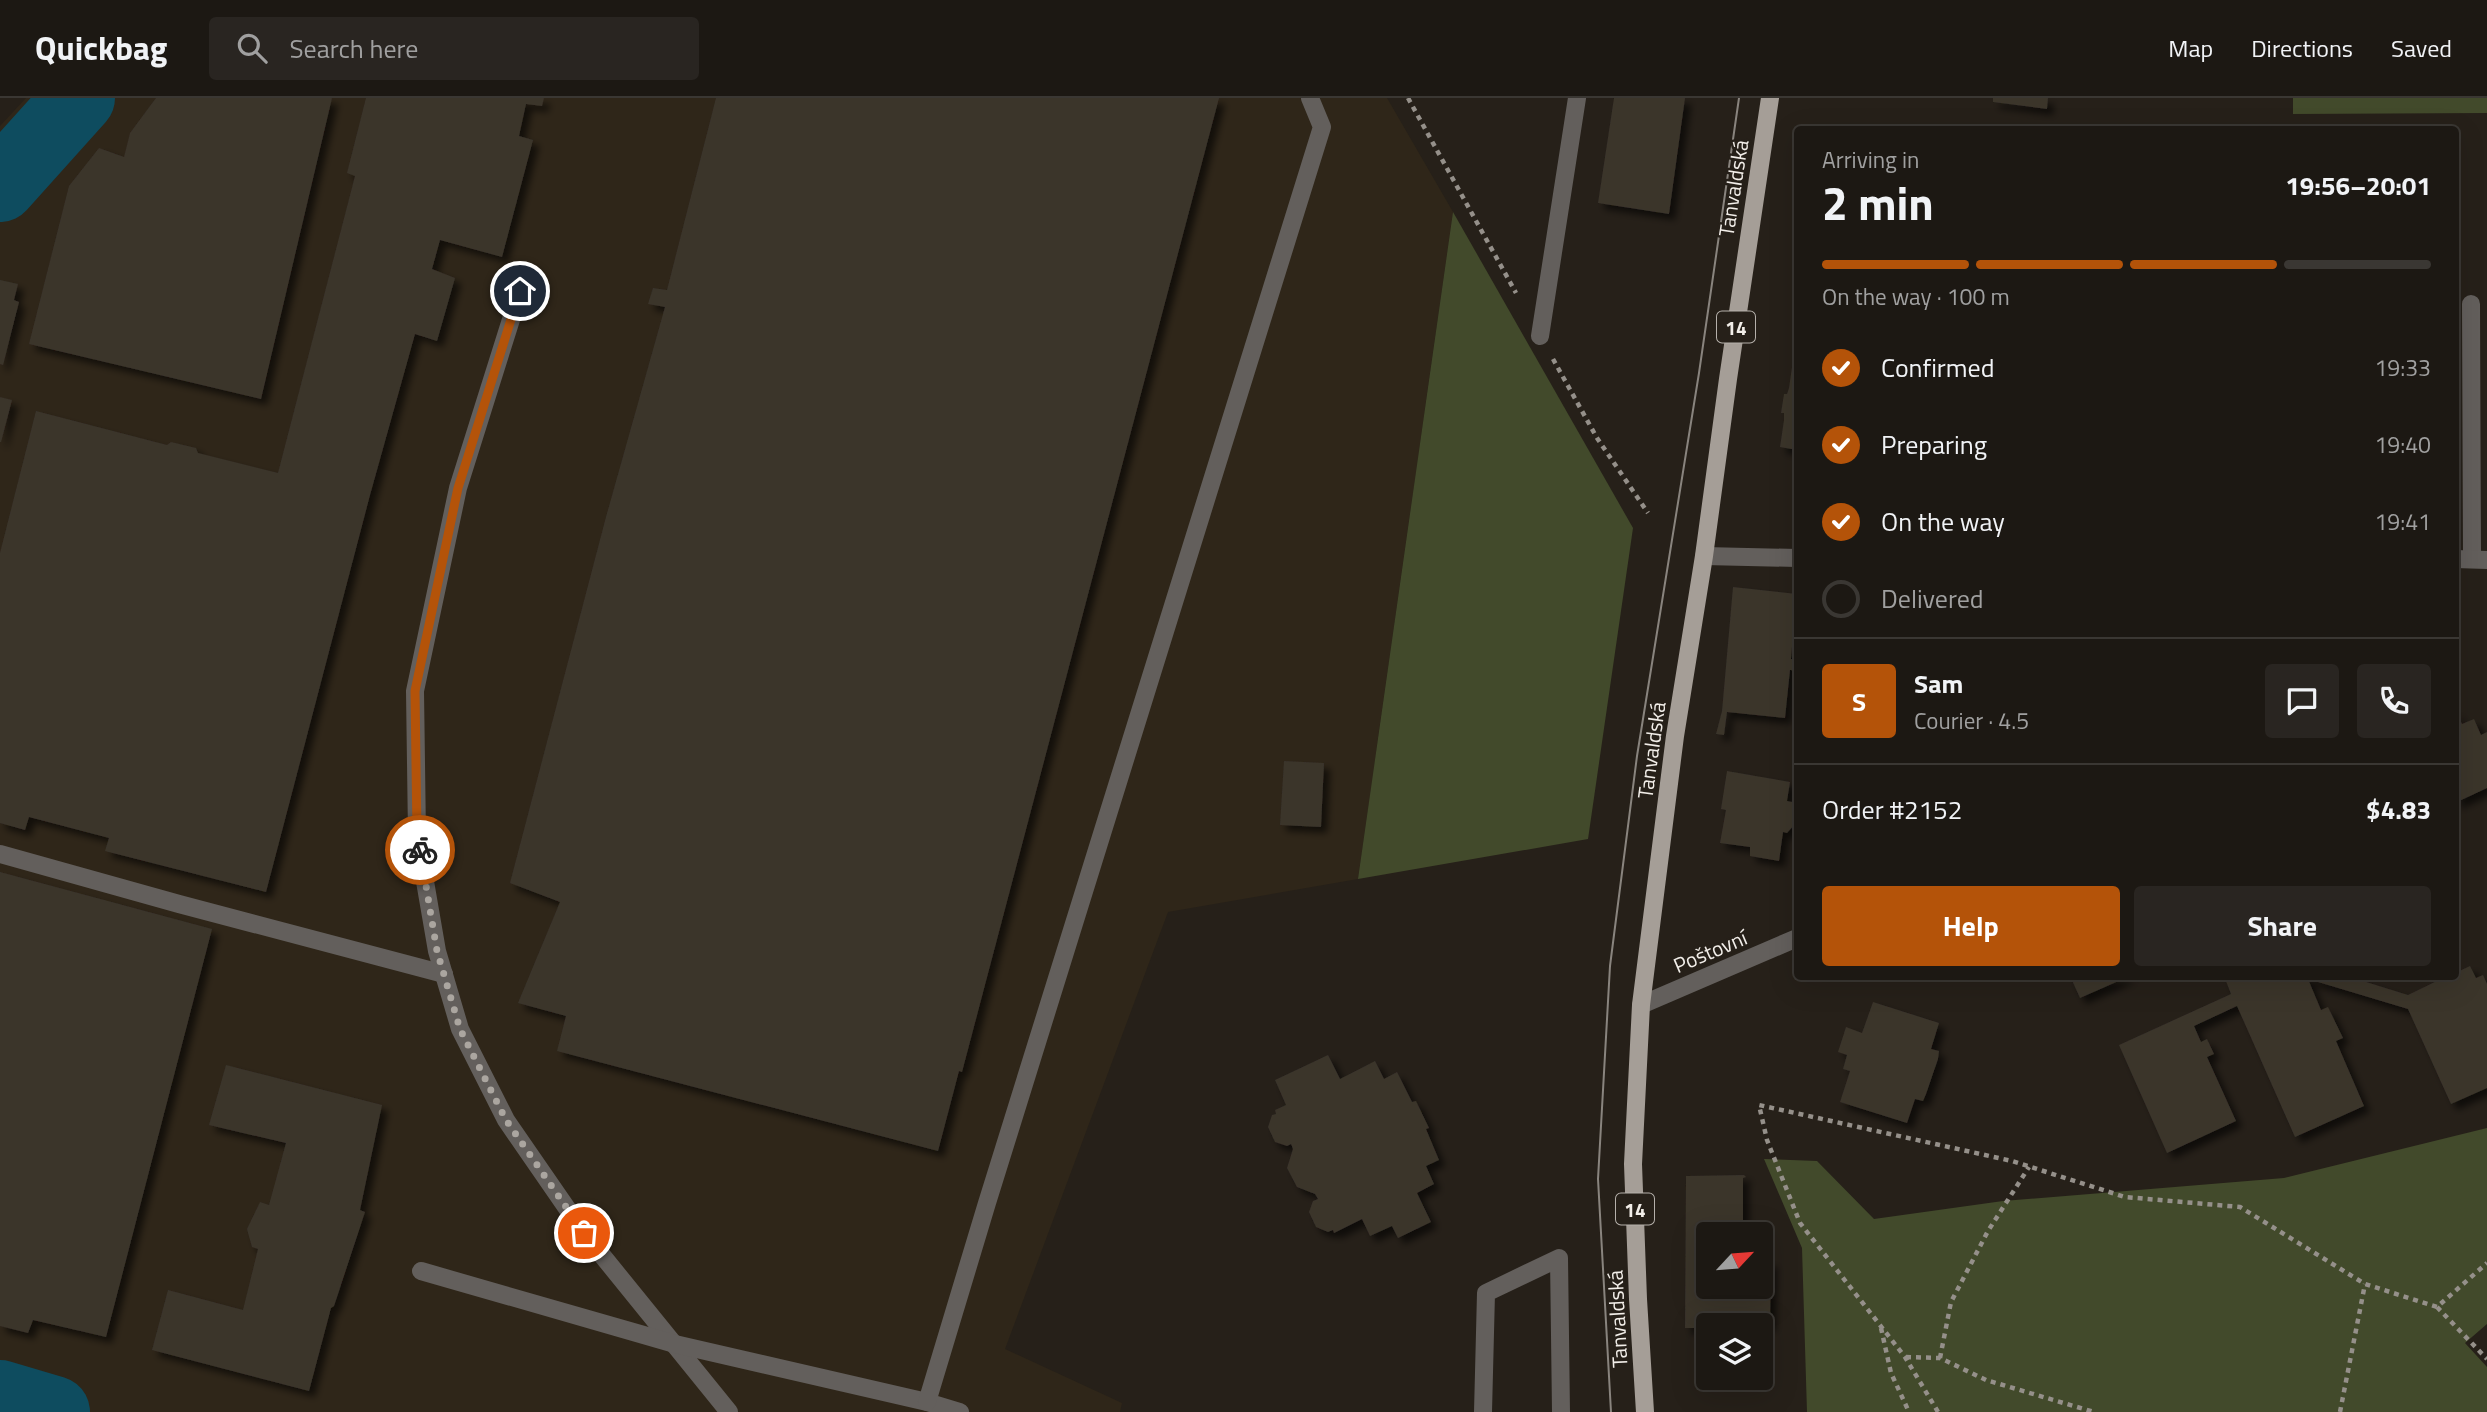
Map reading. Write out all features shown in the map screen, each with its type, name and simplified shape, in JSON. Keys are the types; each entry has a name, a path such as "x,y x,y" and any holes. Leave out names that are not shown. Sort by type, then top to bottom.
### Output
{"main road":[{"name":"Tanvaldská","path":"1645,1412 1634,1181 1641,1005 1675,736 1704,556 1770,98"}],"street":[{"path":"928,1402 991,1190 1322,127 1310,98"},
{"path":"1540,336 1577,98"},
{"path":"520,291 458,488 415,691 417,835 437,951 460,1029 506,1120 584,1233 729,1412"},
{"path":"2471,304 2471,559"},
{"path":"1704,556 1794,558"},
{"path":"0,854 444,974"},
{"name":"Poštovní","path":"1641,1005 1794,939"},
{"path":"1483,1412 1486,1293 1559,1258 1561,1412"},
{"path":"421,1271 675,1344 928,1402 960,1412"}],"path":[{"path":"1938,1412 1905,1357 1800,1223 1768,1140 1759,1105 2029,1167 2125,1197 2240,1207 2365,1284 2437,1307 2487,1359"},
{"path":"1940,1358 1951,1303 1988,1231 2029,1167"},
{"path":"2437,1307 2487,1263"},
{"path":"2340,1412 2365,1284"},
{"path":"1880,1324 1891,1373 1909,1412"},
{"path":"1905,1357 1940,1358 1986,1380 2094,1412"}],"shaded area":[{"path":"26,98 1387,98 1453,212 1358,879 1168,912 1005,1349 1122,1403 1120,1412 0,1412 0,126"}],"green space":[{"path":"2293,98 2487,98 2487,113 2293,114"},
{"path":"1453,212 1633,528 1588,839 1358,879"},
{"path":"2487,1128 2487,1324 2465,1343 2487,1367 2487,1412 1807,1412 1802,1248 1764,1159 1817,1161 1874,1219 2003,1201 2284,1178"}],"building":[{"path":"156,98 332,98 261,399 29,344 69,186 99,148 124,157 130,133"},
{"path":"366,98 544,98 542,106 526,104 519,136 533,140 502,257 440,240 432,269 455,278 437,341 415,334 266,892 105,851 109,838 29,817 25,830 0,823 0,553 36,411 167,445 171,442 196,448 198,453 278,473 355,176 347,173"},
{"path":"716,98 1219,98 962,1072 959,1071 938,1151 557,1051 566,1016 518,1003 560,902 510,883 606,517 665,307 648,304 653,288 667,290"},
{"path":"1614,98 1685,98 1669,214 1598,203"},
{"path":"1993,98 2048,98 2047,109 1993,102"},
{"path":"0,280 18,284 14,300 19,302 3,365 0,364"},
{"path":"1793,360 1794,449 1780,447 1784,420 1784,413 1781,413 1784,394 1787,394"},
{"path":"0,397 12,400 1,442 0,442"},
{"path":"1733,587 1794,594 1791,659 1794,660 1794,671 1790,670 1785,718 1727,712 1724,735 1716,734 1722,711"},
{"path":"2459,718 2462,724 2474,719 2481,735 2487,732 2487,788 2459,801"},
{"path":"1284,761 1324,763 1321,827 1280,825"},
{"path":"1727,771 1790,782 1787,801 1794,806 1794,825 1787,833 1783,832 1779,861 1750,856 1750,847 1720,843 1726,810 1721,809"},
{"path":"0,872 212,929 106,1337 33,1320 28,1333 0,1326"},
{"path":"2470,966 2476,978 2483,975 2487,984 2487,1088 2451,1104 2408,1009 2311,980 2360,980 2408,995 2439,980 2459,980 2459,971"},
{"path":"2072,980 2121,980 2080,998"},
{"path":"2226,980 2308,980 2321,1010 2328,1007 2343,1038 2336,1041 2364,1106 2295,1137 2237,1006 2194,1026 2201,1042 2207,1039 2214,1054 2207,1057 2236,1121 2167,1153 2119,1045 2231,994"},
{"path":"1873,1002 1939,1023 1931,1049 1939,1051 1938,1059 1923,1101 1915,1099 1907,1123 1840,1102 1850,1071 1843,1069 1847,1055 1838,1052 1846,1027 1862,1033"},
{"path":"1328,1055 1340,1079 1375,1061 1384,1079 1397,1072 1412,1102 1416,1101 1429,1128 1426,1129 1439,1160 1426,1166 1434,1184 1417,1193 1431,1222 1398,1238 1392,1226 1370,1236 1362,1219 1334,1233 1333,1230 1328,1232 1316,1227 1309,1212 1313,1201 1318,1199 1315,1194 1297,1187 1287,1168 1293,1149 1291,1144 1287,1146 1275,1142 1268,1127 1272,1115 1276,1114 1275,1110 1286,1105 1275,1080"},
{"path":"226,1065 382,1105 360,1210 365,1212 334,1306 331,1308 309,1391 152,1350 168,1290 243,1310 258,1249 252,1247 247,1229 260,1202 269,1205 286,1143 209,1125"},
{"path":"1686,1176 1746,1177 1743,1178 1743,1222 1696,1222 1696,1299 1770,1299 1770,1313 1696,1313 1696,1328 1685,1328"}],"waterway":[{"path":"0,186 79,98"},
{"path":"0,1396 54,1412"}],"tram line":[{"path":"1611,1412 1598,1179 1610,966 1637,756 1699,373 1739,98"}],"way so far":[{"path":"420,850 437,951 460,1029 506,1120 584,1233"}],"route":[{"path":"420,850 417,835 415,691 458,488 520,291"}]}
